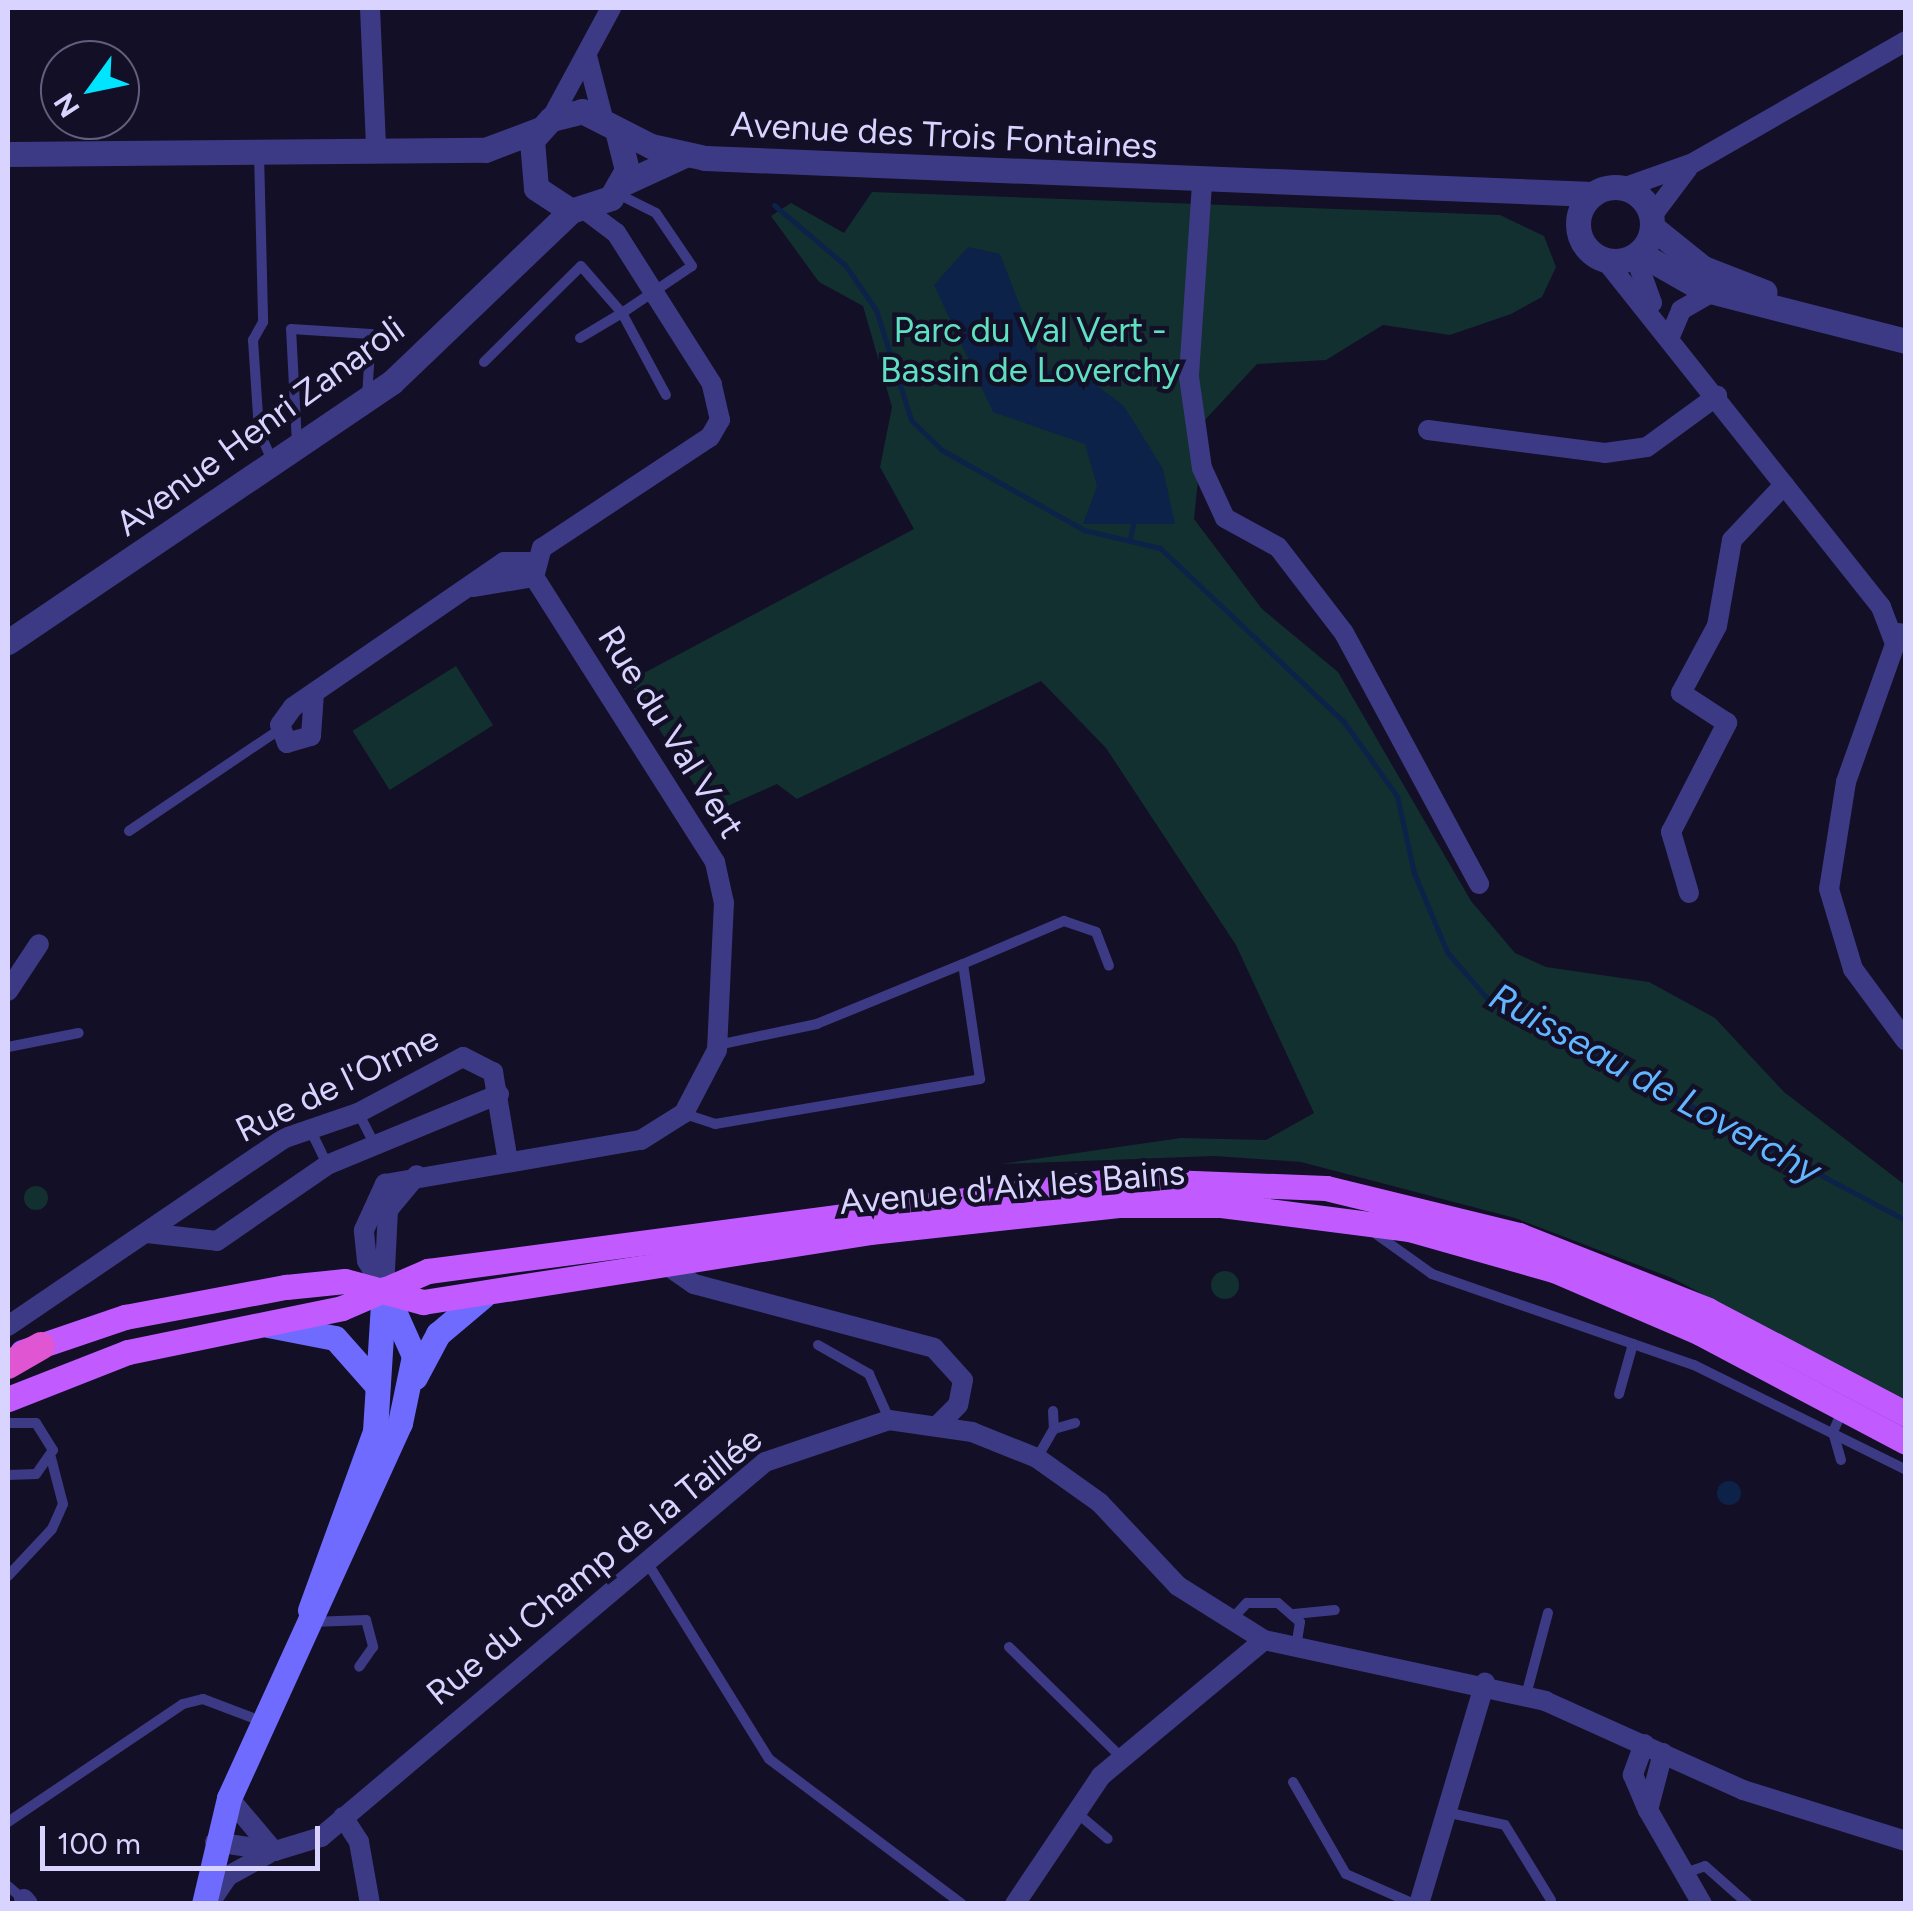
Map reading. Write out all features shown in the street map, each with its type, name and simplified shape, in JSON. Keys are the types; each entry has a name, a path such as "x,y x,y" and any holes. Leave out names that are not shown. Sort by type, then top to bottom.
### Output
{"highway":[{"path":"8,1365 40,1346"}],"main road":[{"name":"Avenue d'Aix les Bains","path":"8,1399 128,1352 342,1308 436,1270 933,1198 1117,1180 1326,1188 1519,1235 1708,1310 1906,1414"},
{"name":"Avenue d'Aix les Bains","path":"8,1356 125,1317 260,1291 345,1280 424,1302 483,1296 870,1232 1119,1205 1316,1213 1554,1270 1838,1420 1906,1442"},
{"path":"384,1289 410,1335 412,1381"},
{"path":"308,1616 375,1431 384,1289"},
{"path":"206,1904 215,1842 230,1798 308,1616 378,1483 412,1381 438,1334 483,1296"},
{"path":"253,1324 336,1338 377,1387"}],"street":[{"path":"370,8 376,148"},
{"path":"532,243 532,180 544,124 612,8"},
{"path":"1906,42 1693,163 1623,188 1593,194 1578,232 1671,334 1881,607 1901,642 1880,704 1846,782 1829,889 1846,955 1906,1041"},
{"path":"587,56 610,124 628,156 616,192 616,232"},
{"path":"8,154 485,150 571,111 610,124"},
{"name":"Avenue des Trois Fontaines","path":"610,124 683,156 1202,184 1520,197 1593,194"},
{"path":"314,693 307,741 286,743 279,730 285,714 314,693 472,587 534,570 554,538 717,428 712,384 616,232 485,150"},
{"name":"Avenue des Trois Fontaines","path":"616,192 683,156"},
{"path":"1671,334 1637,255 1652,222 1693,163"},
{"name":"Avenue des Trois Fontaines","path":"1202,184 1189,377 1202,468 1224,518 1278,547 1344,633 1479,884"},
{"path":"1623,188 1652,222 1704,268 1749,286 1906,327"},
{"path":"578,210 616,192"},
{"name":"Avenue des Trois Fontaines","path":"1520,197 1578,232"},
{"name":"Avenue Henri Zanaroli","path":"8,642 366,400 482,302 532,243 578,210"},
{"path":"1606,261 1637,255 1712,292 1906,341"},
{"path":"1671,334 1681,310 1712,292"},
{"path":"1428,430 1605,453 1647,448 1717,396"},
{"path":"1689,893 1671,832 1728,723 1682,693 1717,626 1732,540 1784,485"},
{"name":"Rue du Val Vert","path":"534,570 715,862 724,903 717,1046 684,1113"},
{"path":"1880,704 1906,674"},
{"path":"8,991 39,944"},
{"name":"Rue de l'Orme","path":"8,1326 139,1235 308,1126 358,1113 462,1057 487,1063 499,1094 327,1165 217,1241 139,1235"},
{"path":"499,1094 508,1162"},
{"path":"384,1289 367,1261 364,1217 385,1184 416,1176 624,1146 684,1113"},
{"path":"668,1266 694,1284 934,1348 963,1380 958,1405 938,1424"},
{"name":"Rue du Champ de la Taillée","path":"215,1842 275,1851 301,1849 644,1558 793,1446 889,1420 938,1424 1036,1458 1074,1481 1178,1586 1264,1640 1485,1683 1526,1695 1743,1790 1906,1841"},
{"path":"1015,1904 1072,1809 1122,1757 1228,1679 1264,1640"},
{"path":"1416,1904 1450,1813 1485,1683"},
{"path":"1644,1744 1634,1780 1702,1904"},
{"path":"1648,1810 1664,1754"},
{"path":"230,1798 275,1851"},
{"path":"343,1817 358,1842 370,1904"},
{"name":"Rue du Champ de la Taillée","path":"206,1904 228,1876 275,1851"}],"lane":[{"path":"259,150 263,322 252,340 260,431 275,465"},
{"path":"580,338 692,266 656,212 616,192"},
{"path":"484,362 581,266 622,313 666,395"},
{"path":"298,449 291,329 371,334 366,400"},
{"path":"129,831 279,730"},
{"path":"717,1046 817,1024 1064,921 1096,932 1109,966"},
{"path":"684,1113 714,1124 980,1079 963,964"},
{"path":"8,1047 78,1033"},
{"path":"358,1113 374,1145"},
{"path":"308,1126 327,1165"},
{"path":"191,1201 193,1238"},
{"path":"1316,1213 1400,1245 1432,1274 1838,1420 1906,1470"},
{"path":"1619,1394 1633,1344"},
{"path":"818,1345 869,1374 889,1420"},
{"path":"1036,1458 1054,1430 1053,1411"},
{"path":"1838,1420 1841,1460"},
{"path":"8,1422 46,1429 63,1504 52,1530 8,1576"},
{"path":"1054,1430 1075,1422"},
{"path":"8,1475 43,1470 51,1458"},
{"path":"644,1558 769,1759 962,1904"},
{"path":"1230,1622 1247,1603 1268,1600 1294,1614 1334,1610"},
{"path":"1526,1695 1548,1613"},
{"path":"1294,1614 1296,1649"},
{"path":"308,1616 366,1620 374,1647 359,1667"},
{"path":"1010,1647 1122,1757"},
{"path":"8,1822 183,1704 216,1702 261,1721"},
{"path":"1293,1782 1346,1874 1416,1904"},
{"path":"1072,1809 1108,1839"},
{"path":"1450,1813 1505,1825 1551,1900"},
{"path":"1685,1873 1705,1866 1748,1904"}],"green space":[{"name":"Parc du Val Vert - Bassin de Loverchy","path":"872,192 1500,215 1544,236 1556,267 1542,297 1511,314 1450,335 1383,325 1326,360 1257,364 1204,421 1194,519 1262,609 1338,672 1471,901 1515,953 1546,967 1649,982 1715,1018 1784,1092 1905,1185 1905,1401 1672,1278 1515,1218 1301,1162 1214,1156 1001,1164 1181,1138 1266,1140 1314,1113 1236,945 1106,748 1041,681 797,799 777,784 712,813 629,681 914,529 880,467 892,407 863,306 819,282 771,216 791,203 844,233"},
{"path":"456,666 493,725 390,790 353,731"},
{"path":"36,1186 45,1189 45,1207 36,1210 27,1207 24,1198 27,1189"},
{"path":"1225,1271 1235,1275 1239,1285 1235,1295 1225,1299 1215,1295 1211,1285 1215,1275"}],"water":[{"path":"968,247 1000,254 1045,370 1083,375 1124,406 1163,469 1175,524 1083,524 1097,486 1085,444 993,412 934,285"},
{"path":"1729,1481 1741,1493 1729,1505 1717,1493"}],"waterway":[{"name":"Ruisseau de Loverchy","path":"774,205 845,265 876,310 911,420 942,450 1084,530 1160,548 1344,722 1397,796 1414,873 1447,952 1486,997 1906,1220"},
{"path":"1130,538 1135,517"}]}
